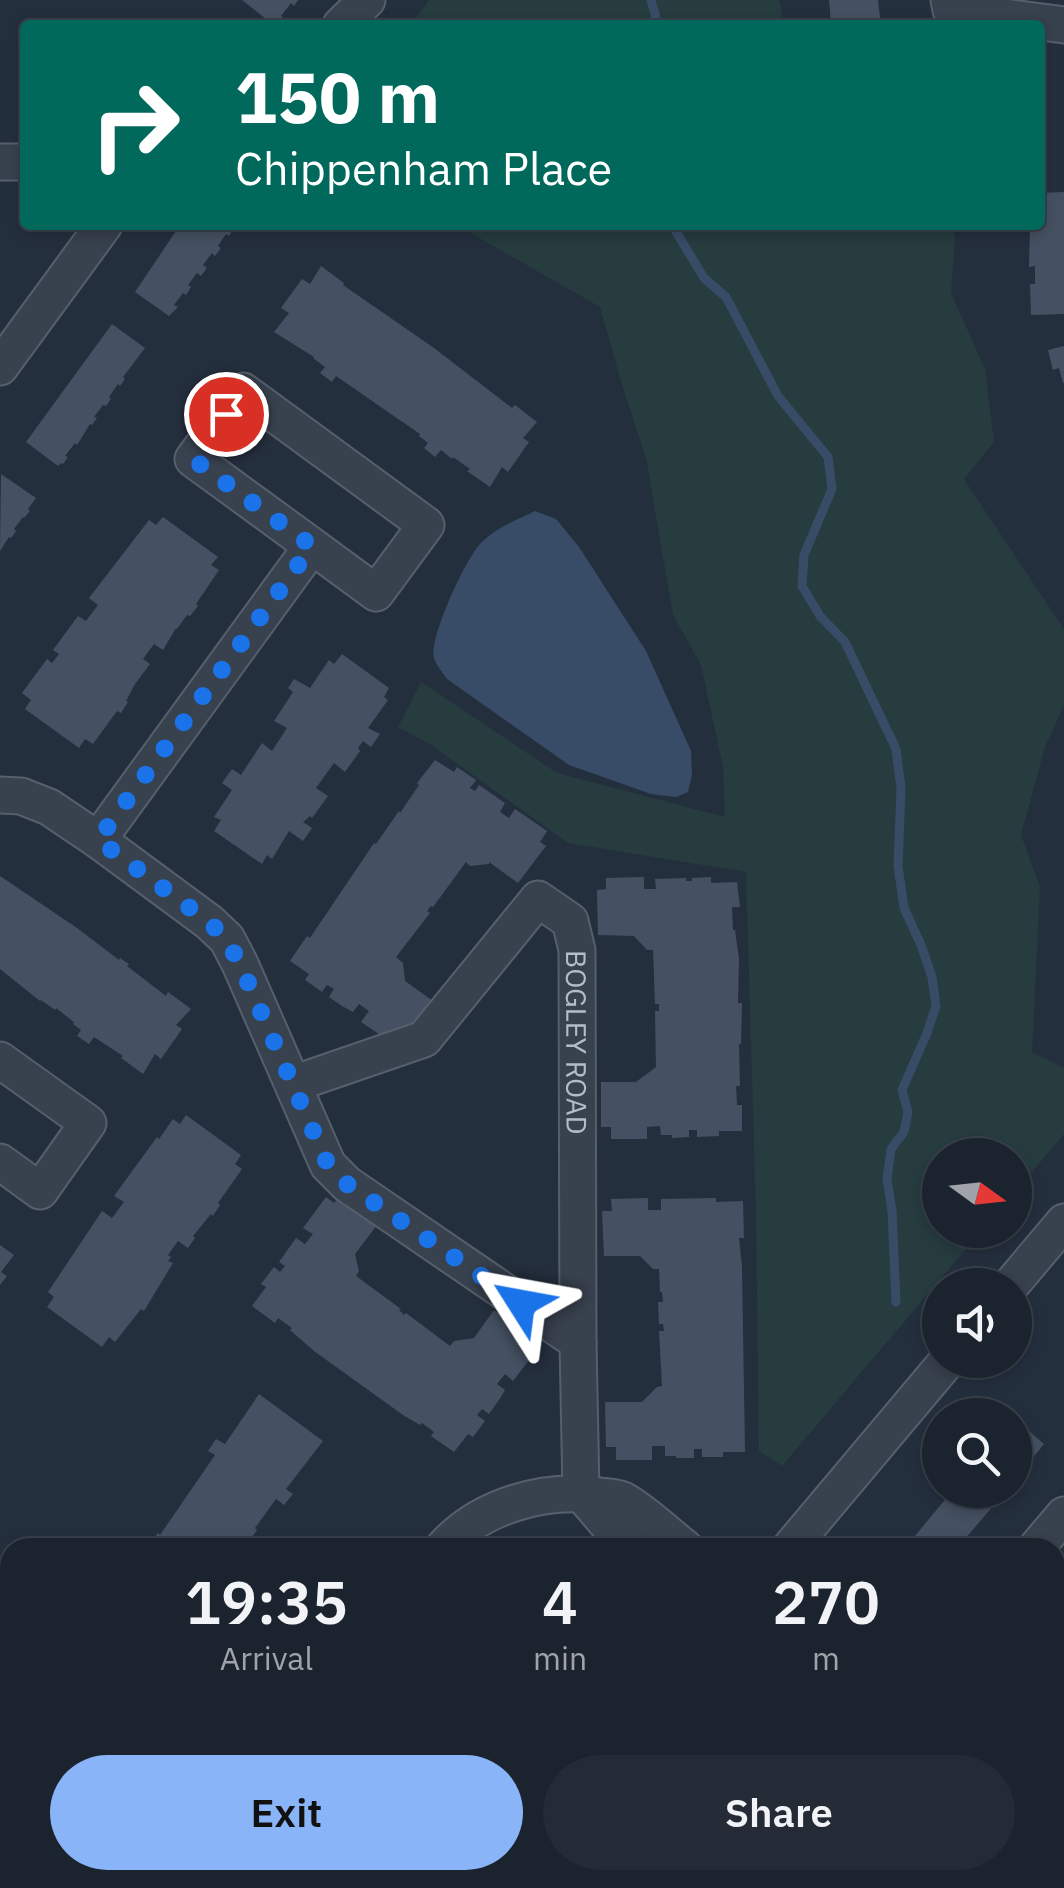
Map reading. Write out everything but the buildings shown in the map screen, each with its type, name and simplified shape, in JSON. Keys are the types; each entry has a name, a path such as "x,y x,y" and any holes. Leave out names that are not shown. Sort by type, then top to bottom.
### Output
{"street":[{"path":"346,20 367,0"},
{"path":"949,0 951,10 1026,20"},
{"path":"0,367 100,230"},
{"path":"243,391 426,525 376,593 312,546 193,459 243,391"},
{"path":"98,840 312,546"},
{"path":"0,795 21,796 49,807 209,922 226,939 240,964 328,1165 347,1184 578,1342 581,1493"},
{"name":"BOGLEY ROAD","path":"292,1084 424,1039 538,899 570,921 577,950 578,1342"},
{"path":"0,1060 88,1123 40,1191 0,1162"},
{"path":"1025,1268 1064,1222"},
{"path":"798,1538 933,1378"},
{"path":"451,1538 480,1518 521,1501 581,1493 621,1499 654,1538"},
{"path":"1044,1538 1064,1515"}],"green space":[{"path":"429,0 779,0 783,20 415,20"},
{"path":"466,230 953,230 951,293 985,369 994,442 964,479 1064,629 1064,705 1045,747 1021,835 1040,887 1032,1052 1064,1068 1064,1134 1032,1172 1032,1138 922,1138 922,1248 967,1248 950,1268 922,1268 922,1301 782,1466 759,1451 746,872 568,843 431,745 398,727 421,682 557,773 725,817 723,767 701,665 673,615 646,458 600,307"}],"water":[{"path":"535,511 556,519 579,547 646,651 691,751 688,792 676,797 651,794 569,765 447,679 436,663 437,633 474,551 493,533"}],"waterway":[{"path":"651,0 657,20"},
{"path":"675,230 704,278 726,297 778,396 828,457 832,489 804,555 802,586 820,616 845,642 896,749 901,788 898,866 904,908 932,977 936,1006 902,1090 908,1112 904,1132 891,1149 887,1179 896,1302"}],"route":[{"path":"226,414 193,459 312,546 98,840 209,922 226,939 328,1165 347,1184 521,1303"}]}
